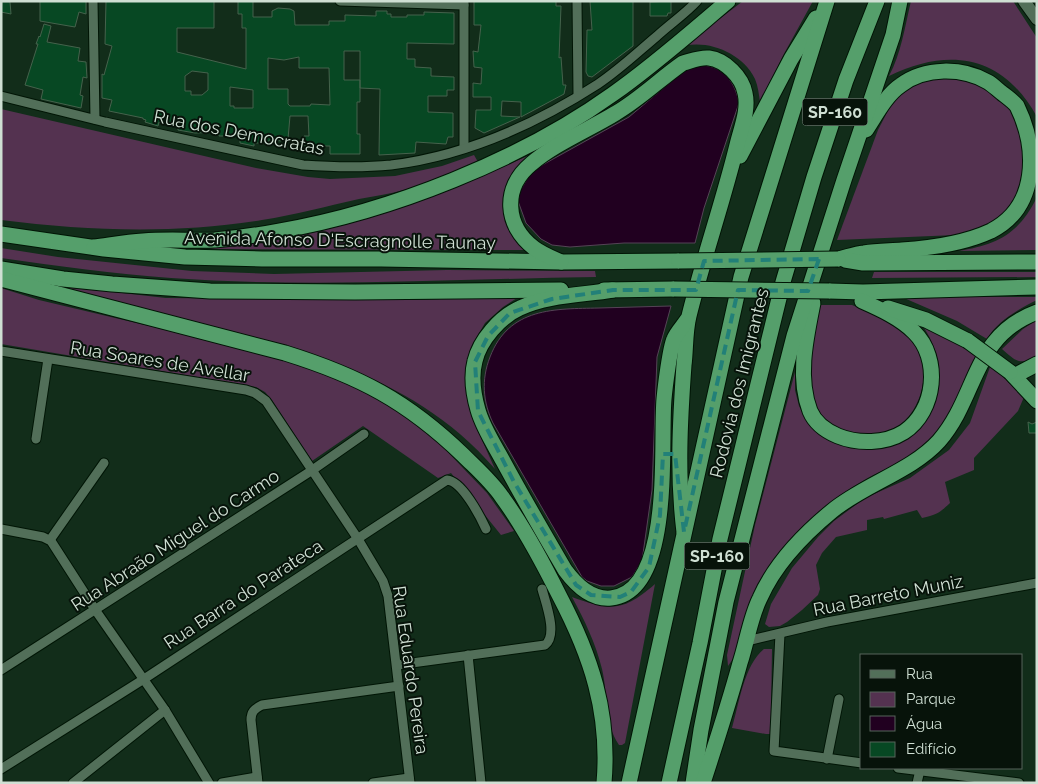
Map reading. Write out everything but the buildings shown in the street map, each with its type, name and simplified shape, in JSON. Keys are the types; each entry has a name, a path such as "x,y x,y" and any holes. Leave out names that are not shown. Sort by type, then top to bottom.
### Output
{"highway":[{"path":"94,247 144,241 215,240 279,231 312,225 369,209 432,188 510,154 564,126 612,95 728,1"},
{"name":"Rodovia dos Imigrantes","path":"669,783 700,643 720,540 783,282 814,177 846,80 877,1"},
{"path":"693,783 701,730 726,602 794,336 892,35 900,1"},
{"path":"730,174 791,59 827,2"},
{"name":"Rodovia dos Imigrantes","path":"629,783 741,277 827,2"},
{"path":"561,262 534,248 522,236 514,221 510,211 511,198 514,186 520,176 530,164 618,112 683,63 710,58 725,64 742,82 746,110 730,174 688,319 679,464 679,490 684,532"},
{"path":"844,180 853,169 866,130 891,93 901,84 934,72 956,71 987,81 1016,104 1028,125 1035,143 1034,182 1021,210 1008,221 991,231 964,241 938,247 864,258"},
{"name":"Avenida Afonso D'Escragnolle Taunay","path":"1,234 185,257 262,260 381,259 561,262 864,258"},
{"path":"864,258 1037,262"},
{"path":"1,269 63,279 210,291 365,292 674,289 829,292 860,297 926,320 968,341 1012,374 1037,401"},
{"path":"813,276 814,298 806,337 804,372 805,393 811,413 820,425 830,433 846,439 863,442 878,441 904,432 921,414 930,389 932,367 929,354 922,340 914,332 894,317 860,297"},
{"path":"1,279 321,364 388,395 438,431 485,476 501,496 527,536 571,617 588,657 604,722 606,747 604,783"},
{"path":"860,297 1037,287"},
{"path":"613,290 536,302 510,313 488,336 475,362 474,370 478,411 499,453 565,570 576,585 591,595 606,599 620,597 631,592 642,580 649,567 660,515 664,398 673,340 688,319"},
{"path":"704,783 754,612 760,597 779,567 815,525 836,507 887,478 926,452 938,441 957,416 977,369 995,341 1020,319 1037,312"},
{"path":"1012,374 1037,364"}],"main road":[{"path":"1024,1 1037,19"}],"street":[{"path":"93,1 94,118"},
{"path":"340,1 464,3 464,148"},
{"path":"577,1 578,95"},
{"name":"Rua dos Democratas","path":"1,96 267,158 311,166 334,167 391,164 418,160 464,148 501,136 539,118 598,83 693,3"},
{"name":"Rua Soares de Avellar","path":"1,351 255,393 262,396 358,539"},
{"path":"36,439 48,359"},
{"name":"Rua Abraão Miguel do Carmo","path":"1,670 96,611 364,434"},
{"path":"50,540 104,463"},
{"name":"Rua Barra do Parateca","path":"1,769 445,481 450,480 458,486 477,511 486,529"},
{"path":"1,529 42,536 50,540 96,611 144,678 210,783"},
{"name":"Rua Eduardo Pereira","path":"358,539 383,581 388,596 410,780"},
{"name":"Rua Barreto Muniz","path":"747,641 827,622 1037,583"},
{"path":"397,665 541,647 548,644 551,637 551,626 542,589"},
{"path":"780,634 774,751 860,763"},
{"path":"468,655 481,783"},
{"path":"222,783 257,780 251,720 253,711 256,708 262,705 399,686"},
{"path":"827,759 840,699"},
{"path":"73,783 165,710"},
{"path":"909,769 1019,783"},
{"path":"917,783 920,770"},
{"path":"373,783 410,780"}],"highlighted area":[{"path":"819,259 808,291 738,290 684,532 675,454 663,454 660,515 649,567 631,592 620,597 591,595 576,585 514,482 478,411 475,362 488,336 510,313 552,299 613,290 696,290 704,261"}],"green space":[{"path":"743,1 813,1 760,102 758,88 750,70 734,56 715,47 704,45 684,46"},
{"path":"911,1 1013,1 1037,38 1037,117 1023,96 1008,80 991,69 973,62 933,61 889,76 900,49"},
{"path":"943,76 974,83 997,95 1020,119 1026,176 1014,206 981,230 956,235 837,240 878,130 893,101 919,81"},
{"path":"1,109 256,168 308,177 330,179 395,176 442,166 474,155 478,162 404,190 262,220 164,229 99,229 34,224 1,220"},
{"path":"530,155 507,191 529,250 209,249 301,234 348,224 402,207"},
{"path":"1037,197 1037,250 958,251 984,245 1005,236 1023,220"},
{"path":"1,248 58,257 192,271 274,274 447,270 595,271 596,277 330,283 224,281 128,274 1,258"},
{"path":"874,272 1037,272 1037,277 872,278"},
{"path":"61,286 166,298 415,300 516,296 517,298 503,307 485,323 475,340 469,356 471,407 481,438 495,469 461,435 423,407 382,384 338,364"},
{"path":"1,288 39,300 284,358 363,390 403,414 439,443 487,493 514,531 501,535 451,473 438,478 363,426 312,461 272,400 265,392 256,387 1,344"},
{"path":"909,296 1037,297 1037,300 1002,321 987,339 957,321 904,298"},
{"path":"817,305 852,305 897,328 908,336 916,346 921,357 923,369 921,393 910,415 901,424 881,433 857,433 845,431 835,426 819,411 814,400 811,374 812,345"},
{"path":"1037,320 1037,356 1026,361 1018,361 1002,349 1023,329"},
{"path":"922,325 953,339 977,357 955,410 926,446 912,456 866,479 833,500 787,545 735,656 728,666 727,655 755,525 795,372 795,390 799,406 815,428 893,442 938,386 939,370 936,354 931,340"},
{"path":"990,367 1000,373 1024,397 1018,411 974,458 974,470 945,482 950,503 938,513 922,518 917,510 884,519 883,517 867,520 867,530 836,537 822,553 816,565 820,589 818,595 802,610 780,626 769,627 765,624 771,604 792,568 834,521 865,498 910,478 949,450 970,423"},
{"path":"655,584 625,743 619,745 611,727 604,679 596,650 572,597 597,605 616,606 634,600"},
{"path":"764,649 772,649 771,717 773,729 771,734 732,728 747,675 757,656"}],"water":[{"path":"701,65 716,68 727,76 735,88 739,103 704,208 695,243 624,243 570,247 552,245 541,239 526,223 518,201 520,191 530,174 535,169 629,117 686,69"},
{"path":"671,306 657,357 652,490 642,561 632,577 614,586 601,586 582,577 493,423 484,391 487,366 498,341 509,328 535,314 566,309"}]}
